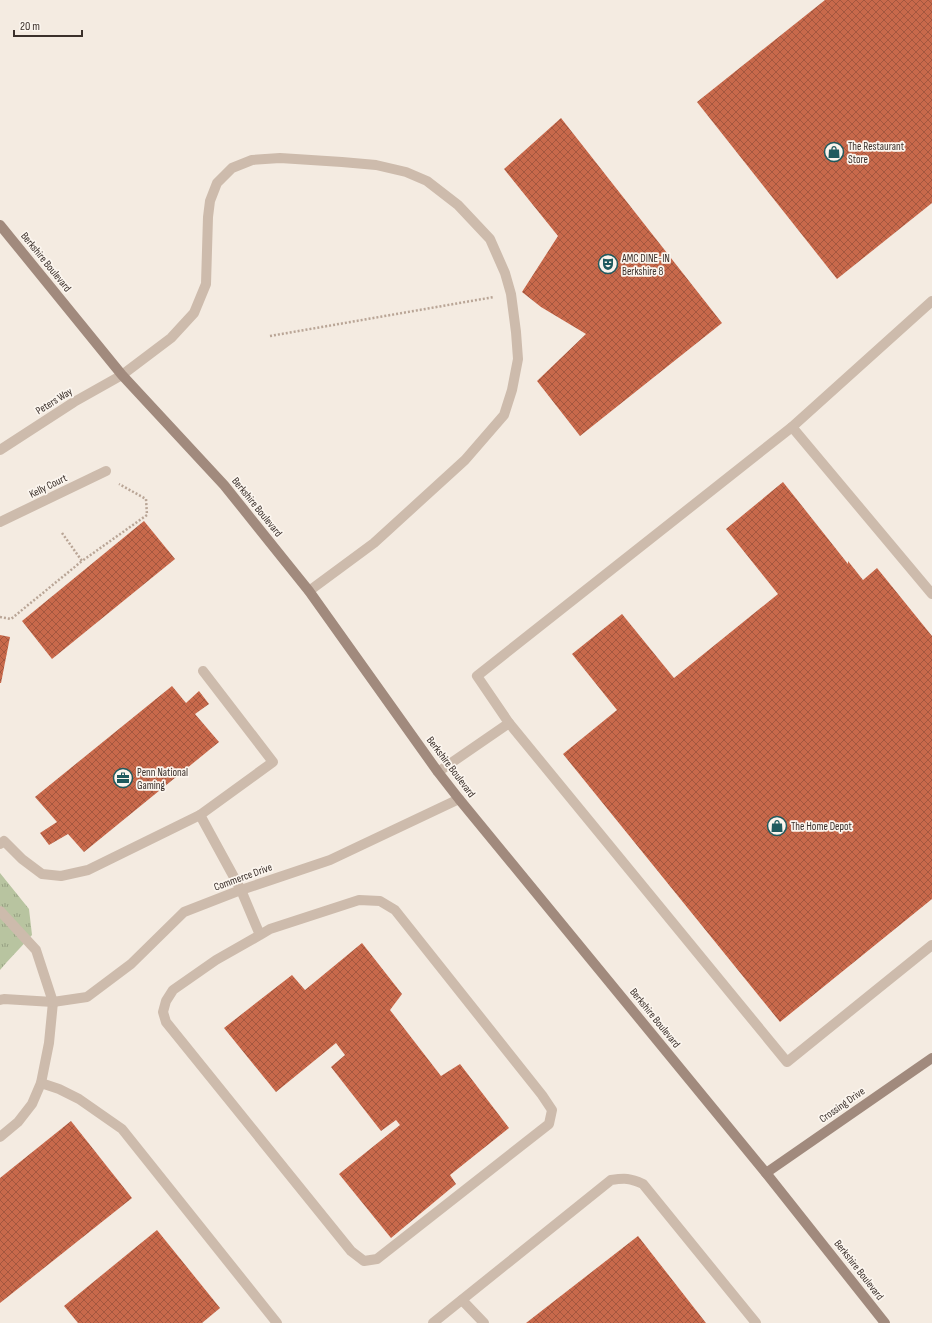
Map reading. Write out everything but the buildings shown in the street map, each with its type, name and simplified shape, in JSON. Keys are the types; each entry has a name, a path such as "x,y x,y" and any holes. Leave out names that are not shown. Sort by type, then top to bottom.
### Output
{"main road":[{"name":"Berkshire Boulevard","path":"0,225 122,375 224,485 309,591 438,772 459,799 766,1173 885,1323"},
{"name":"Crossing Drive","path":"766,1173 932,1058"}],"street":[{"name":"Peters Way","path":"0,450 74,402 122,375 171,338 194,313 206,284 208,217 210,201 217,184 232,168 252,160 280,158 342,162 376,165 406,172 427,181 458,205 490,239 505,273 511,294 518,359 512,390 504,415 465,460 374,543 309,591"},
{"path":"932,301 792,427 477,676 510,723 787,1062 932,945"},
{"path":"792,427 932,594"},
{"name":"Kelly Court","path":"0,522 106,471"},
{"path":"0,844 4,841 22,859 42,874 61,876 88,870 200,815 273,762 203,671"},
{"path":"438,772 510,723"},
{"name":"Commerce Drive","path":"0,1000 53,1002 87,997 131,964 184,912 241,890 330,860 459,799"},
{"path":"200,815 241,890 260,935"},
{"path":"359,900 380,901 395,910 542,1095 552,1110 549,1124 377,1259 364,1261 351,1251 166,1022 163,1012 166,1001 173,990 216,960 260,935 270,929 359,900"},
{"path":"0,911 36,950 53,1002 49,1043 41,1083 32,1104 18,1122 0,1137"},
{"path":"41,1083 59,1089 79,1099 122,1129 271,1321"},
{"path":"433,1323 611,1180 625,1178 643,1184 756,1323"},
{"path":"462,1300 484,1323"}],"path":[{"path":"270,336 511,294"},
{"path":"0,617 11,619 82,561 147,515 146,499 119,484"},
{"path":"62,533 82,561"}],"green space":[{"path":"0,873 29,909 32,935 0,970"}],"place":[{"name":"The Restaurant Store","path":"834,152"},
{"name":"AMC DINE-IN Berkshire 8","path":"608,264"},
{"name":"Penn National Gaming","path":"123,778"},
{"name":"The Home Depot","path":"777,826"}]}
